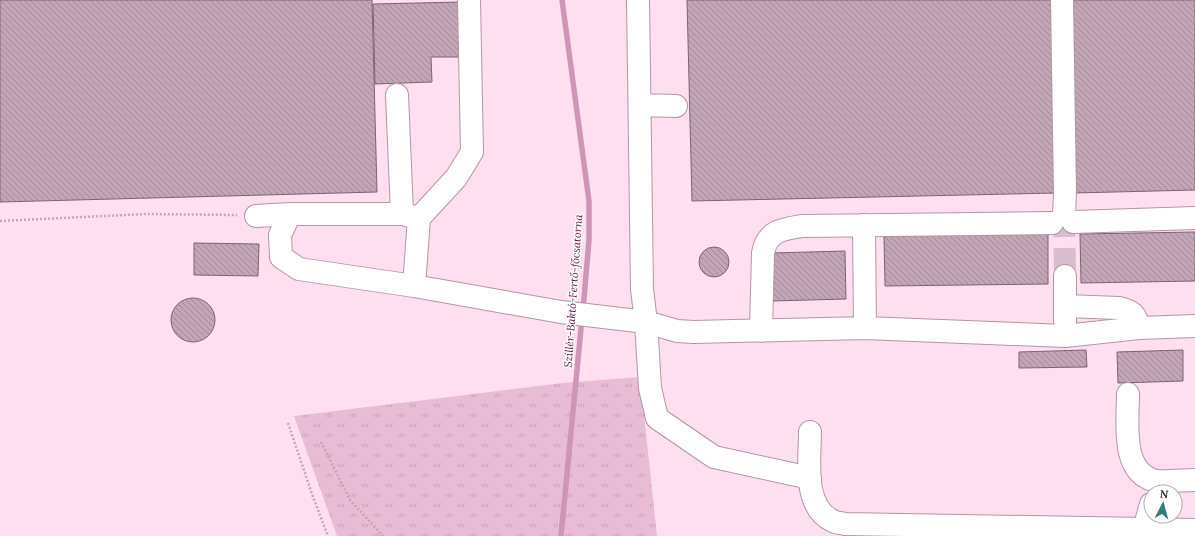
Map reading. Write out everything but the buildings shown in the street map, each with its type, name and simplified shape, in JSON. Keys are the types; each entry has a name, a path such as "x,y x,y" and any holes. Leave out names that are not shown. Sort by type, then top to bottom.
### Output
{"lane":[{"path":"256,216 290,214 411,216 456,178 472,152 469,0"},
{"path":"638,0 642,289 646,322 650,388 657,418 714,457 810,478"},
{"path":"1062,0 1065,193 1063,220"},
{"path":"397,95 411,216 414,286"},
{"path":"640,105 676,106"},
{"path":"290,214 280,235 281,257 299,269 414,286 561,312 646,322 677,331 694,332 865,328 1065,336 1139,328 1195,326"},
{"path":"762,330 764,244 777,231 786,228 802,226 1195,218"},
{"path":"864,225 865,328"},
{"path":"1065,276 1065,336"},
{"path":"1065,306 1119,308 1128,310 1138,319 1139,328"},
{"path":"1128,394 1128,446 1131,457 1135,466 1141,473 1148,477 1154,484"},
{"path":"810,432 811,491 821,512 832,521 845,524 898,530 1195,530"},
{"path":"1169,484 1195,480"},
{"path":"1144,529 1145,524"}],"path":[{"path":"0,220 146,214 256,216"},
{"path":"288,423 328,536"},
{"path":"321,442 350,500 382,536"}],"green space":[{"path":"640,377 657,536 337,536 294,416 563,383"}],"waterway":[{"name":"Szillér-Baktó-Fertő-főcsatorna","path":"562,0 589,201 589,240 583,310"},
{"name":"Szillér-Baktó-Fertő-főcsatorna","path":"561,536 582,318"}],"tunnel":[{"path":"1064,215 1065,276"}]}
